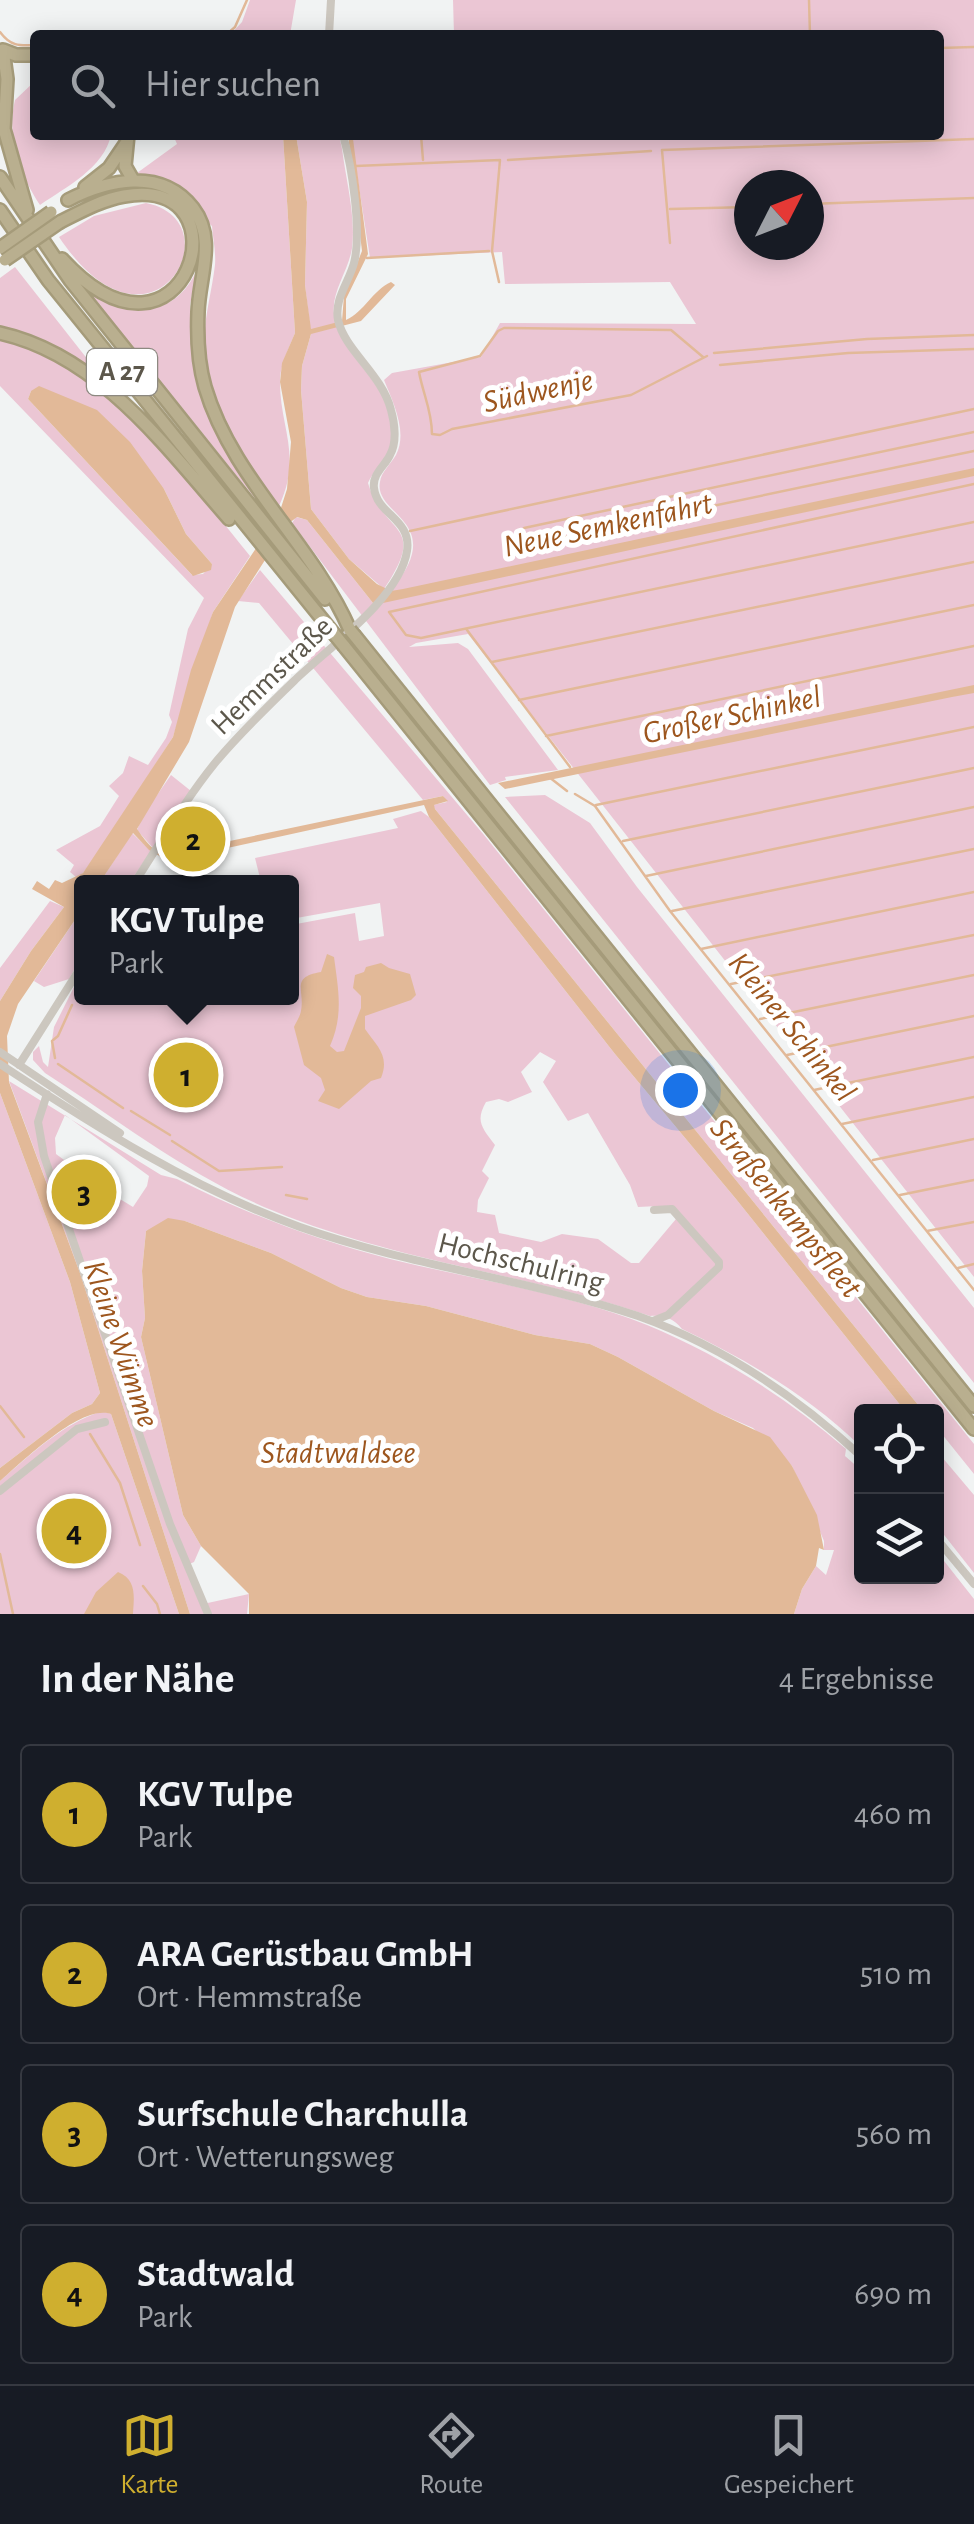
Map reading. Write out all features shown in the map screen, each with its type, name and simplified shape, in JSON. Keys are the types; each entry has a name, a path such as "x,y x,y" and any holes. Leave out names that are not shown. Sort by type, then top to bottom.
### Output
{"highway":[{"path":"2,49 16,56 30,55"},
{"path":"2,49 7,79 4,129 28,214"},
{"path":"2,257 55,217 68,200 109,168 126,140"},
{"path":"127,140 124,166 133,180"},
{"name":"A 27","path":"0,177 70,280 254,511 295,552"},
{"path":"68,200 98,186 133,180 171,190 200,219 207,244 198,327 204,384 227,440 295,552 350,629 974,1406"},
{"path":"13,197 71,269 116,299 137,303 170,293 183,280 194,255 194,241 182,211 171,201 148,194 125,195 55,217"},
{"name":"A 27","path":"0,210 48,280 245,532"},
{"path":"0,333 56,352 93,376 284,575 974,1430"}],"street":[{"path":"329,30 331,0"},
{"name":"Hemmstraße","path":"140,875 215,764 272,703 377,604 404,564 408,547 404,526 380,504 374,491 374,480 394,446 392,412 382,384 341,328 338,318 339,298 354,262 357,240 344,140"},
{"path":"14,1069 74,978"},
{"name":"Hochschulring","path":"0,1052 9,1058 14,1069 47,1094 206,1188 298,1226 385,1252 551,1291 652,1322 761,1375 854,1450"},
{"name":"Hochschulring","path":"0,1064 14,1069 148,1154"},
{"path":"47,1094 38,1122 44,1156 170,1524 208,1614"},
{"path":"652,1322 668,1315 719,1262 672,1209 654,1210"},
{"path":"668,1315 673,1331"},
{"path":"0,1491 77,1429 105,1422"},
{"path":"944,1548 974,1584"}],"shaded area":[{"path":"250,0 296,0 291,30 235,30"},
{"path":"453,0 974,0 974,1277 468,634 409,647 458,643 468,649 558,770 505,777 506,780 490,785 292,523 296,517 307,520 373,603 381,604 408,565 413,549 407,526 380,492 381,478 396,455 400,437 398,417 384,380 392,373 481,357 500,323 696,324 670,282 505,284 502,252 370,258 352,140 944,140 944,30 454,30"},
{"path":"30,86 30,140 109,140 92,167 40,205 26,181 14,142 15,100"},
{"path":"175,140 283,140 295,333 280,379 290,456 279,506 229,428 205,362 206,321 215,265 212,226 161,181 137,173 177,144"},
{"path":"297,140 340,140 353,236 334,314 347,346 379,390 392,424 390,449 368,483 403,540 403,552 384,589 349,559 311,509 301,390 302,366 311,334 305,285 307,202"},
{"path":"146,203 172,215 184,235 183,258 172,279 151,292 125,293 93,276 59,237 94,216"},
{"path":"15,267 103,379 54,345 0,328 0,278"},
{"path":"196,272 190,305 196,374 208,415 261,506 86,289 117,304 147,309 174,299"},
{"path":"0,339 36,349 71,368 106,395 171,460 250,556 213,612 173,737 101,849 83,873 74,875 70,872 74,865 56,850 100,826 119,796 109,786 123,773 129,756 148,765 166,738 188,629 204,598 0,386","holes":["31,391 164,489 186,534 212,564 203,574 192,575 28,399"]},
{"path":"260,570 484,835 942,1404 917,1404 435,809 433,805 447,802 443,796 423,800 259,603 238,601"},
{"path":"171,775 191,791 153,848 137,830"},
{"path":"545,795 590,823 974,1308 974,1383 505,797"},
{"path":"421,811 429,817 615,1054 899,1404 854,1404 854,1441 776,1380 668,1318 366,1243 274,1211 213,1182 45,1073 33,1060 33,1052 39,1046 48,1067 54,1027 74,987 74,1005 299,1005 299,924 355,913 359,941 384,936 380,903 299,918 299,875 259,875 255,858 398,828 393,819","holes":["540,1052 556,1061 543,1082 568,1121 588,1113 630,1185 638,1207 658,1206 676,1219 639,1263 631,1263 598,1239 562,1234 541,1242 499,1233 495,1215 477,1212 478,1200 489,1178 482,1171 495,1145 482,1124 481,1114 486,1102 508,1102 532,1092 521,1072"]},
{"path":"132,833 151,851 135,875 105,875"},
{"path":"50,901 64,907 0,1001 0,968"},
{"path":"74,921 74,970 69,979 44,987 34,981"},
{"path":"9,1081 65,1115 55,1138 56,1154 83,1174 64,1199 73,1225 99,1219 115,1196 133,1207 149,1176 71,1119 161,1175 281,1225 390,1259 552,1295 647,1325 726,1364 776,1395 846,1449 845,1456 854,1464 854,1584 944,1584 944,1561 974,1599 974,1614 794,1614 802,1589 816,1566 826,1575 834,1550 824,1550 824,1541 792,1466 753,1428 590,1344 535,1335 426,1306 367,1297 271,1253 185,1221 175,1221 146,1231 142,1271 145,1318 141,1337 183,1515 201,1546 194,1562 185,1566 203,1604 249,1594 247,1614 190,1614 80,1273"},
{"path":"0,1093 70,1282 100,1393 92,1404 72,1413 0,1468"},
{"path":"944,1407 974,1444 974,1474 944,1437"},
{"path":"102,1411 111,1414 179,1614 0,1614 0,1481 60,1432"},
{"path":"944,1459 974,1495 974,1573 944,1535"}],"water":[{"path":"283,140 297,140 307,202 305,285 311,329 342,321 344,296 362,251 349,140 353,140 368,254 346,299 346,320 384,286 391,282 395,285 361,321 311,334 302,366 301,390 311,509 349,559 377,584 391,591 974,468 974,476 383,603 373,603 307,520 297,517 288,524 235,607 189,742 137,829 154,849 168,854 443,796 448,801 434,805 435,809 917,1404 899,1404 615,1054 429,817 424,805 168,861 149,850 133,833 105,875 79,875 173,737 191,670 213,612 279,514 287,489 291,442 280,382 282,363 295,333"},
{"path":"39,386 97,410 130,442 164,489 186,534 212,564 211,570 193,576 28,399"},
{"path":"974,685 974,693 505,789 498,783"},
{"path":"74,877 74,921 18,1004 7,1036 9,1082 80,1273 190,1614 179,1614 111,1414 99,1413 69,1425 0,1481 0,1468 72,1413 92,1404 100,1393 70,1282 0,1093 0,1001 64,907 32,889 37,881 49,889 55,880 62,883"},
{"path":"327,954 334,957 338,991 337,1023 330,1046 337,1052 344,1051 361,1008 361,996 353,988 355,975 366,967 381,963 410,974 416,995 365,1016 365,1029 384,1063 381,1078 371,1081 339,1109 318,1101 325,1090 321,1078 304,1065 294,1027 301,1011 302,981 321,972"},
{"name":"Stadtwaldsee","path":"168,1218 271,1253 367,1297 426,1306 535,1335 590,1344 770,1437 792,1466 817,1515 824,1550 819,1548 816,1566 802,1589 794,1614 249,1614 249,1594 201,1546 183,1515 141,1337 145,1318 142,1271 146,1231"},
{"path":"118,1572 131,1584 133,1614 84,1614 96,1592"}],"waterway":[{"path":"232,30 247,0"},
{"path":"809,0 810,30"},
{"path":"0,32 15,44 30,45"},
{"path":"944,48 974,47"},
{"path":"670,243 662,150 974,139"},
{"path":"421,140 423,160"},
{"path":"508,160 651,151"},
{"path":"356,166 500,160 492,251 499,282"},
{"path":"824,203 974,198"},
{"path":"670,209 734,207"},
{"path":"367,258 489,251"},
{"name":"Südwenje","path":"703,357 671,330 504,328 480,356 419,372 432,434 440,435 452,429 631,395 707,356"},
{"name":"Südwenje","path":"714,353 867,339 974,335"},
{"path":"720,365 848,353 974,349"},
{"path":"410,531 974,409"},
{"name":"Neue Semkenfahrt","path":"524,528 974,432"},
{"name":"Neue Semkenfahrt","path":"527,545 974,451"},
{"path":"974,484 389,612 406,635 421,638 974,522"},
{"path":"492,662 974,562"},
{"path":"519,700 974,605"},
{"path":"467,630 570,767"},
{"name":"Großer Schinkel","path":"546,736 974,646"},
{"path":"596,805 974,727"},
{"path":"623,841 974,768"},
{"name":"Kleiner Schinkel","path":"549,777 567,791"},
{"name":"Kleiner Schinkel","path":"575,794 595,806 670,911 974,1290"},
{"path":"646,876 974,807"},
{"path":"672,911 974,849"},
{"path":"701,949 974,892"},
{"path":"731,984 974,935"},
{"path":"760,1019 974,975"},
{"path":"55,1058 52,1041 72,1005"},
{"path":"787,1055 974,1016"},
{"path":"814,1090 974,1057"},
{"path":"58,1064 123,1108"},
{"path":"842,1124 974,1097"},
{"path":"131,1111 170,1135"},
{"path":"873,1160 974,1139"},
{"path":"172,1141 219,1171 282,1167"},
{"path":"900,1195 974,1180"},
{"path":"286,1195 307,1199"},
{"path":"927,1231 974,1222"},
{"path":"958,1268 974,1264"},
{"path":"0,1406 24,1437"},
{"path":"90,1434 120,1483 140,1545"},
{"path":"0,1554 13,1614"},
{"path":"143,1586 160,1614"}],"place":[{"name":"ARA Gerüstbau GmbH","path":"193,839"},
{"name":"KGV Tulpe","path":"186,1075"},
{"name":"Surfschule Charchulla","path":"84,1192"},
{"name":"Stadtwald","path":"74,1531"}],"water label":[{"name":"Straßenkampsfleet","path":"786,1208"},
{"name":"Kleine Wümme","path":"121,1344"}]}
